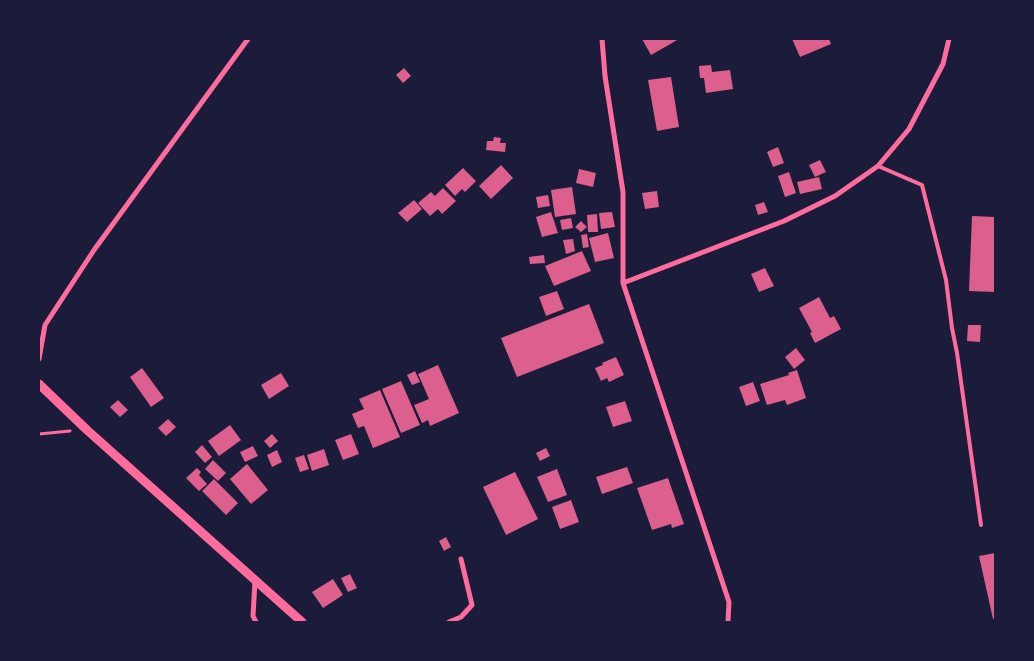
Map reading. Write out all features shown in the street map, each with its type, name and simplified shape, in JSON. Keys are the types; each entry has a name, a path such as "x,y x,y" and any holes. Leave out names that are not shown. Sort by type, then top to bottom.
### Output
{"street":[{"path":"39,359 45,326 94,250 248,39"},
{"path":"602,39 605,76 623,192 624,283 729,602 728,622"},
{"path":"624,283 784,221 835,196 878,166 909,129 943,64 949,39"},
{"path":"39,384 87,430 302,622"},
{"path":"449,622 461,617 472,605 461,559"},
{"path":"255,580 253,616 256,622"}],"lane":[{"path":"878,166 922,185 946,280 981,525"}],"path":[{"path":"39,434 87,430"}],"building":[{"path":"642,39 679,39 651,55"},
{"path":"792,39 829,39 831,44 800,57"},
{"path":"711,65 712,72 730,70 733,89 706,93 704,78 700,78 699,66"},
{"path":"404,68 411,76 403,83 396,75"},
{"path":"671,77 679,127 657,131 648,80"},
{"path":"494,137 501,138 500,143 506,143 505,152 486,150 487,141 493,141"},
{"path":"778,147 784,163 773,167 767,152"},
{"path":"820,160 826,172 815,177 809,165"},
{"path":"501,165 513,178 491,199 479,186"},
{"path":"463,168 476,181 465,192 462,189 455,196 445,185"},
{"path":"579,169 596,173 593,187 576,183"},
{"path":"789,172 796,193 785,197 778,176"},
{"path":"819,177 822,189 800,194 797,182"},
{"path":"572,187 576,214 555,217 551,190"},
{"path":"443,188 456,201 442,214 438,209 430,216 418,203 431,192 435,196"},
{"path":"657,191 659,207 645,209 642,193"},
{"path":"548,195 550,206 538,208 536,197"},
{"path":"414,200 422,209 407,222 398,213"},
{"path":"764,202 768,212 758,215 755,205"},
{"path":"551,212 558,233 542,237 536,217"},
{"path":"612,212 615,227 601,229 599,213"},
{"path":"597,214 598,232 588,232 587,215"},
{"path":"972,216 995,217 995,292 969,291"},
{"path":"571,218 573,228 562,230 560,220"},
{"path":"581,221 587,227 581,232 575,227"},
{"path":"608,233 614,258 595,262 589,238"},
{"path":"587,234 589,247 583,248 581,235"},
{"path":"573,239 575,251 566,254 563,240"},
{"path":"582,251 591,271 554,286 545,266"},
{"path":"544,255 545,263 530,264 529,257"},
{"path":"765,268 774,286 759,292 751,274"},
{"path":"557,291 564,309 546,316 539,297"},
{"path":"819,297 830,318 834,316 841,329 815,343 810,333 812,332 799,308"},
{"path":"589,304 604,343 517,377 501,338"},
{"path":"968,325 981,325 980,342 967,341"},
{"path":"796,348 805,360 794,369 785,357"},
{"path":"616,357 624,375 609,382 607,378 601,381 595,368"},
{"path":"438,365 459,413 430,426 428,420 422,423 414,405 429,399 418,374"},
{"path":"142,368 164,398 151,407 130,377"},
{"path":"797,370 806,398 787,405 785,400 767,405 760,384 789,375 788,373"},
{"path":"415,371 420,382 412,385 407,375"},
{"path":"281,373 289,386 269,399 261,385"},
{"path":"401,381 420,425 401,433 382,389"},
{"path":"753,382 760,401 746,406 739,387"},
{"path":"380,390 400,437 373,448 364,426 358,428 352,414 364,409 359,399"},
{"path":"118,400 128,410 120,417 110,407"},
{"path":"625,401 632,421 613,427 606,407"},
{"path":"168,419 176,427 166,436 158,428"},
{"path":"230,425 241,440 219,456 208,441"},
{"path":"272,434 278,441 270,448 264,441"},
{"path":"351,434 359,454 343,460 335,440"},
{"path":"202,445 212,457 205,463 195,452"},
{"path":"253,446 258,456 245,462 240,452"},
{"path":"546,448 550,456 540,461 536,453"},
{"path":"324,449 329,465 312,471 307,455"},
{"path":"277,450 282,462 272,467 267,455"},
{"path":"304,455 309,469 300,472 295,458"},
{"path":"213,460 226,473 218,481 205,469"},
{"path":"247,464 268,490 251,504 230,479"},
{"path":"627,467 633,483 602,494 596,477"},
{"path":"197,468 201,472 199,475 207,484 199,491 186,478"},
{"path":"557,469 567,495 548,502 537,477"},
{"path":"515,472 538,519 506,535 483,487"},
{"path":"668,478 684,524 672,528 671,524 652,530 637,488"},
{"path":"214,479 238,503 226,515 202,491"},
{"path":"571,500 579,522 560,529 552,507"},
{"path":"446,537 451,547 444,551 439,541"},
{"path":"995,553 995,618 993,619 979,556"},
{"path":"350,574 357,588 348,592 341,578"},
{"path":"333,579 343,595 323,608 312,592"}]}
